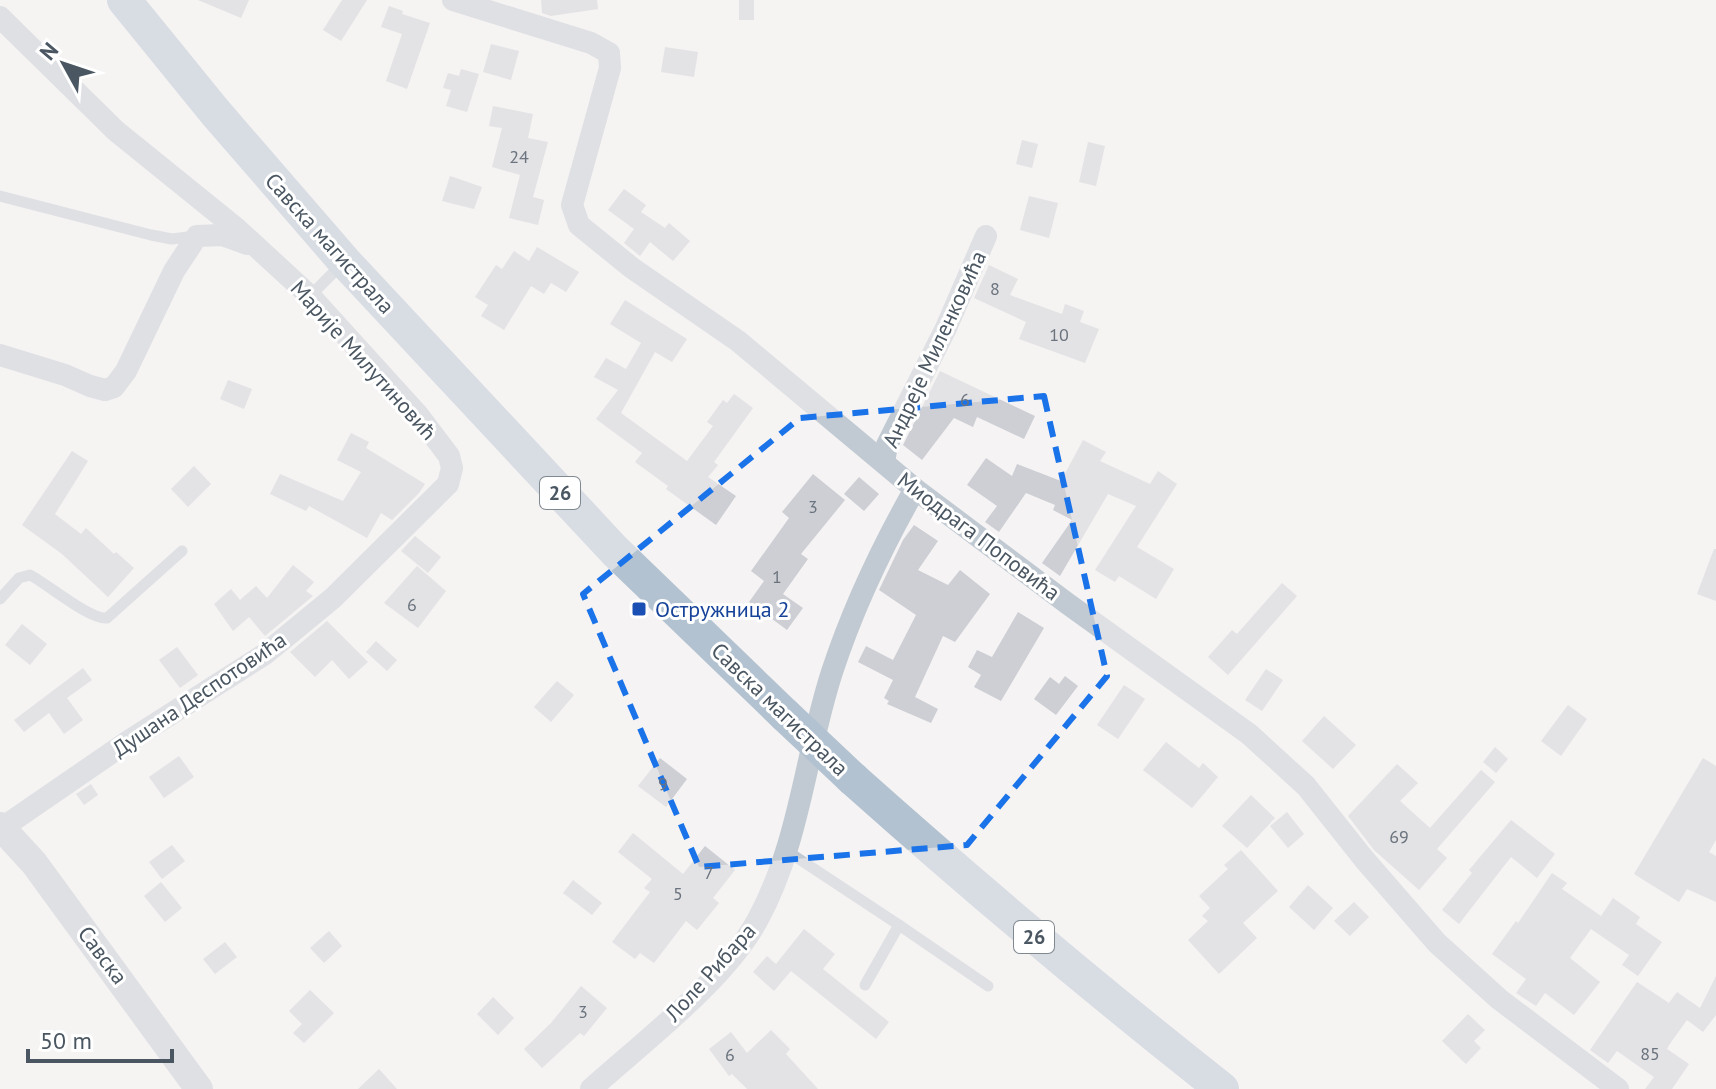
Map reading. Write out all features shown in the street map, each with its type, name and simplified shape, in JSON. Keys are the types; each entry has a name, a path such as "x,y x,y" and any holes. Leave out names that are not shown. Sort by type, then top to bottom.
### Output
{"main road":[{"name":"Савска магистрала","path":"124,0 215,112 344,261 615,551 853,779 974,887 1222,1089"}],"street":[{"name":"Миодрага Поповића","path":"453,0 518,11 609,53 610,68 572,205 579,225 632,268 738,341 915,489 1249,734 1306,786 1437,943 1499,999 1618,1089"},
{"name":"Марије Милутиновић","path":"0,17 116,131 262,251 310,296 418,415 449,456 451,476"},
{"name":"Марије Милутиновић","path":"197,236 235,238 262,251"},
{"path":"0,355 90,386 105,390 114,387 126,371 174,271 197,236"},
{"name":"Андреје Миленковића","path":"884,462 887,445 946,328 986,236"},
{"name":"Душана Деспотовића","path":"1,827 265,654 333,598 448,484 451,476"},
{"name":"Лоле Рибара","path":"591,1089 663,1026 745,941 758,920 797,823 832,673 888,538 915,489"},
{"name":"Савска","path":"1,827 34,863 199,1089"}],"lane":[{"path":"0,196 151,235 172,239 197,236"},
{"path":"310,296 344,261"},
{"path":"0,599 19,578 30,575 49,584 92,616 107,618 182,551"},
{"path":"787,851 988,986"},
{"path":"865,985 899,925"}],"highlighted area":[{"path":"1044,396 1107,676 967,845 699,867 583,594 800,418"}],"building":[{"path":"198,0 249,0 241,18"},
{"path":"342,0 367,0 341,41 323,30"},
{"path":"541,0 597,0 598,9 551,16 542,13"},
{"path":"739,0 754,0 754,20 739,20"},
{"path":"389,6 403,11 402,14 430,23 407,89 386,81 402,34 381,27"},
{"path":"491,44 519,51 511,80 483,72"},
{"path":"665,47 698,52 694,77 661,72"},
{"path":"461,69 479,74 467,112 446,106 451,90 443,88 448,73 459,76"},
{"path":"493,106 533,114 528,138 548,142 533,197 544,200 538,225 509,218 520,175 492,167 502,128 489,126"},
{"path":"1022,140 1038,144 1032,168 1016,164"},
{"path":"1088,142 1105,146 1096,186 1079,182"},
{"path":"450,176 482,187 474,209 442,201"},
{"path":"624,189 646,205 641,212 665,228 669,223 690,241 673,261 650,242 640,256 624,243 634,229 608,210"},
{"path":"1029,196 1058,203 1049,238 1020,230"},
{"path":"537,247 579,272 566,292 551,283 544,294 531,286 504,330 481,316 488,305 475,297 496,265 502,269 514,251 529,261"},
{"path":"989,265 1018,279 1010,295 1062,314 1065,304 1084,311 1080,322 1099,329 1085,363 1019,339 1026,322 974,298"},
{"path":"625,300 687,339 672,362 655,352 621,413 687,461 713,426 707,422 723,400 727,403 734,394 753,408 714,462 718,465 708,477 736,496 716,525 635,462 642,453 596,419 618,390 594,377 606,358 626,369 641,343 610,324"},
{"path":"940,371 1035,416 1024,439 977,417 973,427 954,418 922,460 903,445"},
{"path":"228,380 252,389 244,409 220,399"},
{"path":"351,433 369,442 366,448 425,484 392,520 381,513 367,538 309,506 306,511 270,494 280,474 343,501 361,472 337,460"},
{"path":"1083,440 1106,452 1100,461 1150,484 1158,471 1177,484 1137,547 1174,569 1156,599 1119,576 1115,582 1095,570 1136,506 1108,494 1060,576 1042,563 1072,520 1053,510 1055,505 1026,493 999,532 985,522 997,506 967,485 986,458 1012,476 1017,464 1061,481"},
{"path":"72,451 88,461 55,514 81,534 86,528 134,568 108,597 62,554 22,525"},
{"path":"194,466 211,484 188,507 171,489"},
{"path":"813,474 845,500 801,554 808,559 783,594 803,608 787,630 749,602 764,581 751,571 789,518 782,512"},
{"path":"859,477 879,494 864,511 844,494"},
{"path":"914,525 938,541 918,570 948,585 960,570 990,594 955,642 943,636 915,697 938,709 931,723 887,704 889,701 884,698 893,680 858,662 866,646 893,660 916,615 879,590 903,540"},
{"path":"415,536 441,557 428,573 401,551"},
{"path":"1716,549 1716,601 1697,594"},
{"path":"293,565 314,582 306,591 313,596 265,636 249,617 233,631 214,604 231,589 240,600 256,586 267,598"},
{"path":"417,566 446,591 418,628 384,603"},
{"path":"1282,583 1297,596 1228,675 1208,657 1232,630 1237,634"},
{"path":"1018,612 1044,628 1001,701 974,687 981,675 968,667 977,650 992,657"},
{"path":"327,621 368,662 349,679 332,660 315,677 290,652"},
{"path":"22,624 47,644 30,665 5,645"},
{"path":"376,641 397,660 387,671 366,652"},
{"path":"177,647 198,675 180,688 159,660"},
{"path":"83,668 92,680 67,698 83,720 64,734 49,713 24,732 14,720"},
{"path":"1266,669 1283,680 1262,711 1245,700"},
{"path":"1065,676 1078,686 1056,715 1034,699 1050,677 1059,684"},
{"path":"557,681 574,695 551,722 534,707"},
{"path":"1124,685 1145,699 1118,739 1097,725"},
{"path":"1568,705 1587,719 1561,756 1541,741"},
{"path":"1324,716 1356,745 1333,769 1302,741"},
{"path":"1166,742 1199,768 1203,763 1218,777 1192,808 1143,770"},
{"path":"1495,747 1508,759 1496,773 1483,762"},
{"path":"179,756 194,777 164,798 149,777"},
{"path":"660,758 687,779 666,807 638,786"},
{"path":"1703,758 1716,766 1716,840 1709,852 1716,856 1716,902 1687,889 1679,902 1634,874"},
{"path":"1397,764 1418,783 1400,801 1430,828 1481,770 1495,782 1437,849 1447,858 1419,890 1374,850 1348,816"},
{"path":"91,784 98,795 84,805 76,794"},
{"path":"1251,795 1275,818 1247,848 1222,826"},
{"path":"1287,812 1304,834 1288,848 1270,826"},
{"path":"1511,820 1555,854 1537,878 1511,857 1459,924 1442,910 1472,873 1469,870"},
{"path":"633,833 683,874 705,846 735,870 713,898 719,903 697,930 686,921 654,963 640,953 635,959 612,942 650,892 644,888 652,879 618,852"},
{"path":"172,845 185,861 162,879 149,862"},
{"path":"1241,850 1278,891 1243,923 1257,938 1219,974 1188,940 1208,921 1202,916 1210,908 1199,896 1228,869 1224,865"},
{"path":"1552,873 1567,883 1562,889 1601,916 1613,898 1640,917 1636,924 1662,942 1638,976 1622,965 1629,955 1591,929 1570,958 1600,982 1574,1015 1545,993 1536,1006 1516,993 1526,979 1492,954 1516,921 1518,923"},
{"path":"573,880 602,903 592,915 563,893"},
{"path":"161,882 182,908 165,922 144,896"},
{"path":"1308,885 1333,908 1314,930 1289,907"},
{"path":"1354,902 1369,917 1350,936 1334,921"},
{"path":"804,929 835,954 823,969 889,1022 876,1039 791,971 774,991 753,972 767,956 776,964"},
{"path":"329,931 342,946 324,963 310,948"},
{"path":"225,942 237,957 215,974 203,959"},
{"path":"1716,976 1716,1015 1703,1032 1687,1020 1667,1049 1689,1064 1672,1089 1645,1089 1654,1077 1617,1051 1608,1063 1590,1050 1637,982 1669,1003 1677,992 1700,1008"},
{"path":"581,986 607,1008 584,1036 580,1033 542,1068 524,1049 551,1023"},
{"path":"310,990 334,1013 304,1043 293,1033 302,1024 289,1011"},
{"path":"493,997 514,1018 498,1035 477,1014"},
{"path":"1468,1014 1485,1030 1474,1041 1481,1048 1466,1064 1442,1041"},
{"path":"771,1030 790,1049 786,1054 818,1089 747,1089 732,1074 729,1076 709,1049 731,1032 747,1053"},
{"path":"379,1069 397,1089 358,1089"}],"place":[{"name":"Остружница 2","path":"639,609"}]}
